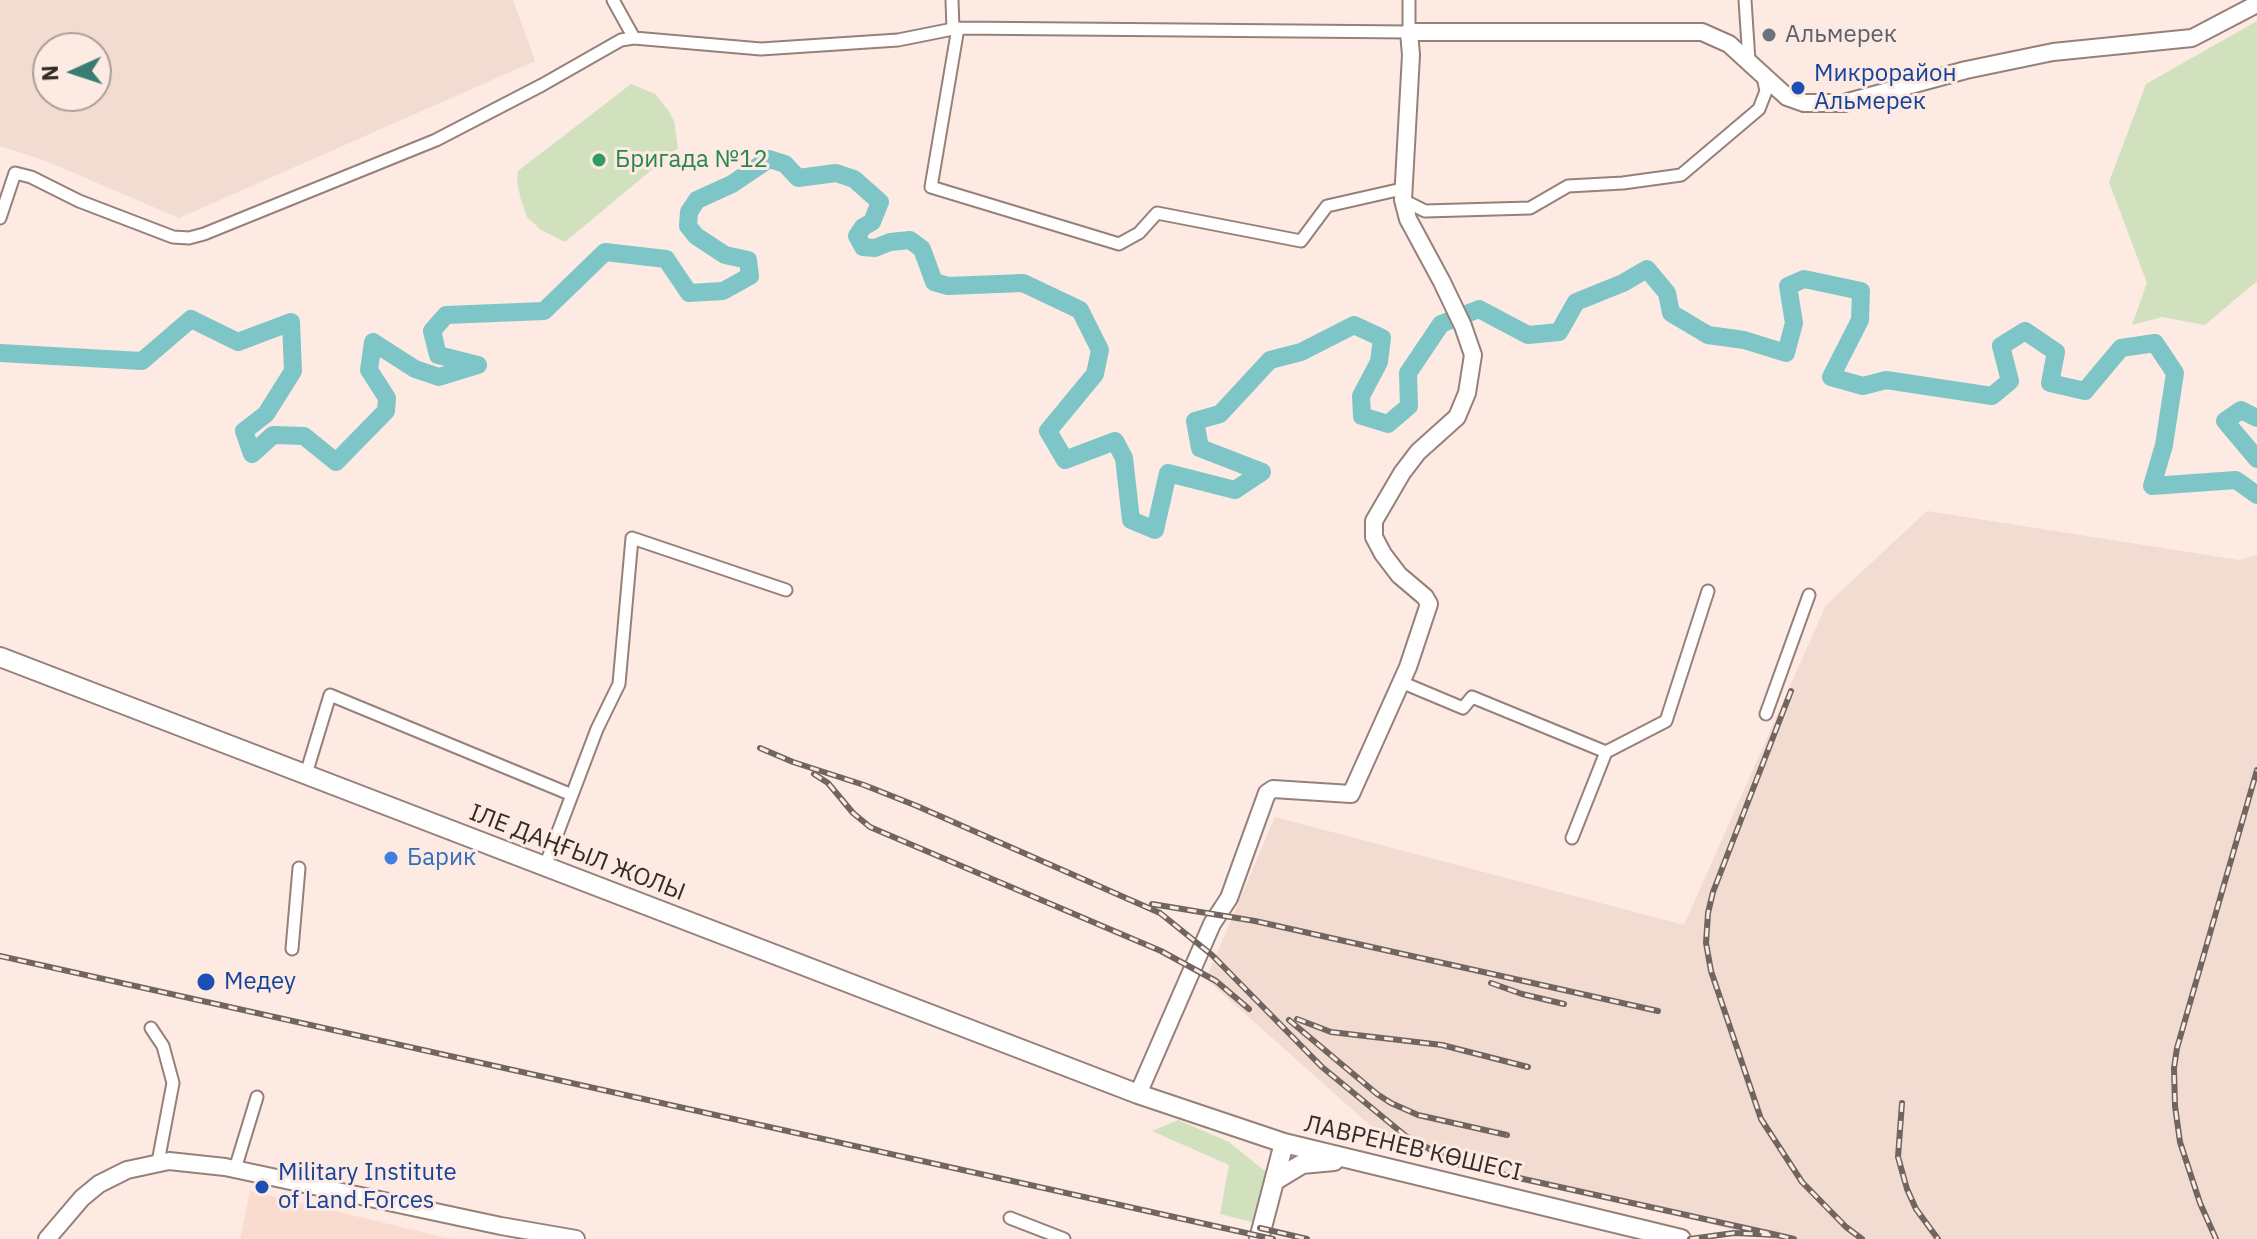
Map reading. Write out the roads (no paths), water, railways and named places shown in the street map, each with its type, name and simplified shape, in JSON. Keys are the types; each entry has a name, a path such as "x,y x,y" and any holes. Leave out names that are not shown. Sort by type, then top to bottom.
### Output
{"main road":[{"name":"ІЛЕ ДАҢҒЫЛ ЖОЛЫ","path":"0,657 1138,1094"},
{"name":"ЛАВРЕНЕВ КӨШЕСІ","path":"1138,1094 1284,1143 1681,1239"},
{"path":"1259,1239 1284,1143"},
{"path":"1274,1181 1302,1164 1358,1160"}],"street":[{"path":"613,0 634,38"},
{"path":"952,0 955,28 931,187 1119,244 1139,233 1157,213 1301,241 1327,206 1402,195 1425,211 1530,208 1568,186 1681,175 1759,109 1766,91 1762,72"},
{"path":"1138,1094 1212,924 1229,898 1267,793 1273,789 1351,794 1401,682 1429,604 1399,575 1374,537 1374,521 1386,497 1418,452 1457,417 1467,393 1473,355 1460,319 1408,219 1402,195 1411,55 1409,0"},
{"path":"1749,1 1749,61"},
{"path":"0,218 15,173 173,237 189,238 204,234 436,140 621,40 634,38 761,49 898,40 955,28 1702,32 1729,44 1787,97 1804,103 1844,103 1966,70 2053,52 2192,38 2257,4"},
{"path":"545,866 597,729 619,684 632,538 786,590"},
{"path":"1572,838 1606,752 1666,721 1708,591"},
{"path":"1766,714 1809,595"},
{"path":"1401,682 1463,708 1472,697 1606,752"},
{"path":"306,774 330,695 572,795"},
{"path":"292,949 299,868"},
{"path":"151,1028 163,1046 173,1083 158,1162"},
{"path":"235,1169 257,1097"},
{"path":"47,1239 82,1198 99,1184 127,1170 158,1162 187,1161 576,1239"},
{"path":"1010,1218 1064,1239"}],"waterway":[{"path":"0,353 142,361 191,319 238,342 291,322 293,371 266,414 244,431 252,454 273,435 304,436 336,462 386,411 387,398 369,370 373,342 415,369 439,377 478,365 438,355 432,331 446,315 544,311 605,252 666,259 689,293 723,291 750,276 748,260 725,255 696,236 688,226 689,212 697,200 732,184 769,159 785,164 798,178 836,173 854,179 880,202 872,222 863,227 857,236 863,247 875,248 890,242 910,240 922,249 934,282 948,286 1023,283 1080,310 1100,350 1095,374 1048,431 1065,460 1115,441 1124,458 1131,520 1155,530 1168,473 1235,490 1262,472 1200,448 1195,421 1220,414 1270,360 1301,352 1354,325 1382,338 1379,362 1361,396 1362,416 1388,424 1409,406 1408,373 1441,324 1479,309 1528,335 1559,332 1576,302 1623,283 1647,269 1667,293 1671,313 1708,335 1744,340 1786,353 1794,323 1788,286 1804,279 1861,291 1860,320 1831,377 1863,386 1886,380 1992,396 2010,381 2001,346 2025,331 2056,352 2050,383 2085,391 2121,348 2155,343 2175,373 2164,445 2152,486 2236,480 2257,495"},
{"path":"2257,418 2241,410 2225,421 2257,459"}],"railway":[{"path":"1791,691 1713,892 1706,943 1711,971 1761,1119 1802,1182 1862,1239"},
{"path":"760,748 917,806 1160,913 1212,955 1322,1067 1407,1137 1460,1165 1777,1235"},
{"path":"2216,1239 2200,1203 2180,1142 2174,1068 2177,1048 2257,770"},
{"path":"814,774 828,783 853,813 870,827 1161,951 1216,981 1249,1009"},
{"path":"1152,904 1255,921 1658,1011"},
{"path":"0,956 1273,1239"},
{"path":"1491,983 1564,1004"},
{"path":"1297,1019 1331,1032 1442,1045 1528,1067"},
{"path":"1289,1020 1391,1103 1418,1115 1507,1135"},
{"path":"1902,1103 1898,1157 1916,1209 1938,1239"},
{"path":"1260,1228 1307,1239"},
{"path":"1690,1239 1734,1233 1794,1239"}],"place":[{"name":"Альмерек","path":"1769,35"},
{"name":"Микрорайон Альмерек","path":"1798,88"},
{"name":"Бригада №12","path":"599,160"},
{"name":"Барик","path":"391,858"},
{"name":"Медеу","path":"206,982"},
{"name":"Military Institute of Land Forces","path":"262,1187"}]}
